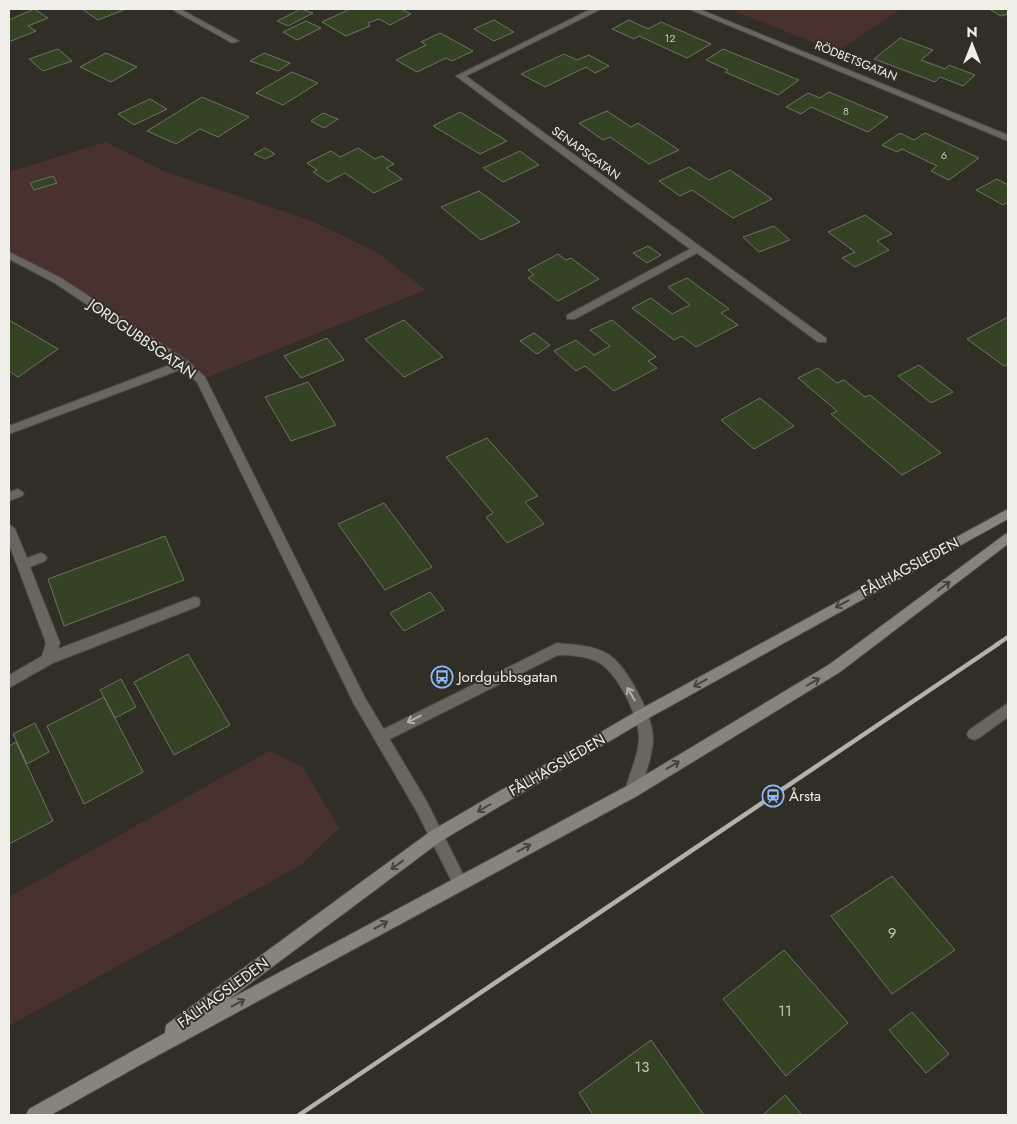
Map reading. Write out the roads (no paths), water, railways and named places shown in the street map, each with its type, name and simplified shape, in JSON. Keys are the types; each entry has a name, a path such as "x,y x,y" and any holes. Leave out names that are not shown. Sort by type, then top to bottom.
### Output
{"street":[{"path":"175,9 236,41"},
{"name":"SENAPSGATAN","path":"597,9 460,76 822,340"},
{"name":"RÖDBETSGATAN","path":"693,9 998,132 1008,138"},
{"path":"998,132 1008,127"},
{"path":"571,317 697,249"},
{"name":"JORDGUBBSGATAN","path":"9,255 57,280 184,364 201,380 360,700 460,882"},
{"path":"9,430 184,364"},
{"name":"FÅLHAGSLEDEN","path":"134,1059 436,836 642,715 1008,514"},
{"path":"9,529 53,643 48,659"},
{"name":"FÅLHAGSLEDEN","path":"35,1115 134,1059 460,882 632,791 835,668 1008,538"},
{"path":"22,565 40,558"},
{"path":"9,682 48,659 194,602"},
{"path":"381,737 556,650 580,651 604,658 630,690 642,715 646,738 632,791"},
{"path":"974,734 1008,709"}],"railway":[{"path":"996,645 1008,637"},
{"path":"299,1115 998,644"}],"place":[{"name":"Jordgubbsgatan","path":"442,677"},
{"name":"Årsta","path":"773,796"}]}
